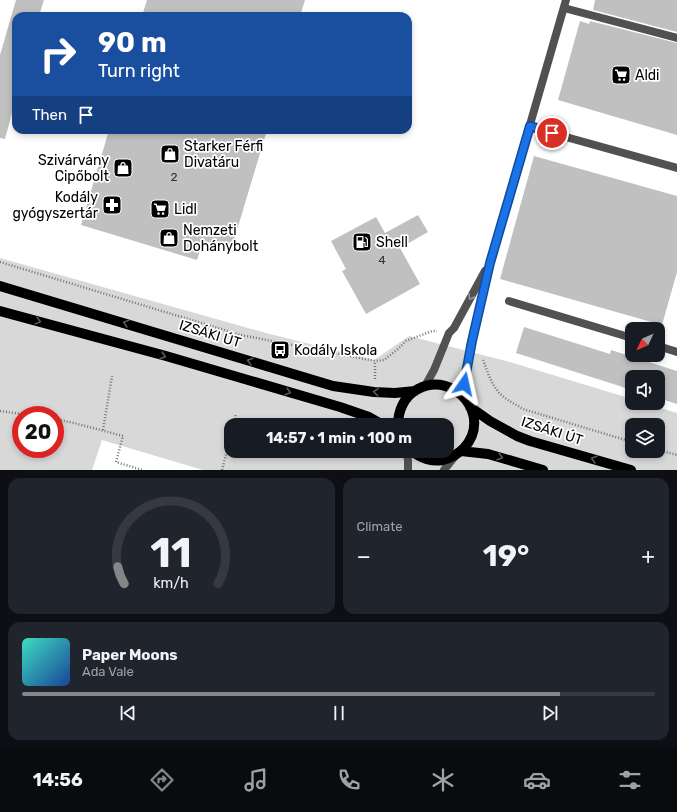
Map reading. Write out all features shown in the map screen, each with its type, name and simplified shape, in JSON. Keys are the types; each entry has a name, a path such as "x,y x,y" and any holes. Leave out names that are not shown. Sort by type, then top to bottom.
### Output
{"main road":[{"name":"IZSÁKI ÚT","path":"0,286 333,386 374,392 395,393 415,391"},
{"path":"0,311 166,356 332,405 371,418"},
{"path":"399,418 399,413 405,401 415,391 425,386 443,385 456,390 467,400 474,421 474,428 469,441 459,453 454,455"},
{"name":"IZSÁKI ÚT","path":"470,407 490,421 517,436 631,470"},
{"path":"459,453 488,454 543,470"},
{"path":"423,458 432,460 444,460 448,458"}],"street":[{"path":"462,395 472,341 490,263 566,0"},
{"path":"564,8 677,38"},
{"path":"530,126 677,168"},
{"path":"425,386 434,370 449,333 454,328 490,263"},
{"path":"509,301 625,336"},
{"path":"665,348 677,351"},
{"path":"444,470 459,453"},
{"path":"408,458 408,470"}],"path":[{"path":"0,262 241,335 375,361 384,360 406,341 432,331 449,333"},
{"path":"472,341 484,361 497,390 507,400 523,409 625,440"},
{"path":"103,430 112,376"},
{"path":"0,411 12,413"},
{"path":"235,418 236,414"},
{"path":"64,420 123,436 116,462 142,470"},
{"path":"665,452 677,455"},
{"path":"222,470 225,458"}],"shaded area":[{"path":"0,258 266,333 374,360 409,336 510,362 625,397 625,410 665,409 677,413 677,470 203,470 102,440 92,470 0,470"}],"building":[{"path":"16,0 44,0 40,12 13,12"},
{"path":"147,0 305,0 301,12 143,12"},
{"path":"595,0 677,0 677,32 593,10"},
{"path":"12,14 12,113 5,139 0,138 0,55"},
{"name":"Aldi","path":"580,21 589,24 590,21 677,43 677,135 558,100"},
{"path":"108,134 266,134 231,250 203,241 197,260 81,225"},
{"path":"534,156 677,196 677,272 663,322 651,322 500,279"},
{"path":"418,215 428,232 400,248 420,284 366,314 342,271 346,269 331,241 376,217 385,233"},
{"path":"524,327 610,354 611,350 625,354 625,362 649,362 677,371 677,404 665,400 665,370 625,370 625,388 516,353"}],"place":[{"name":"Aldi","path":"621,75"},
{"name":"Starker Férfi Divatáru","path":"170,154"},
{"name":"Szivárvány Cipőbolt","path":"123,168"},
{"name":"Kodály gyógyszertár","path":"112,205"},
{"name":"Lidl","path":"160,209"},
{"name":"Nemzeti Dohánybolt","path":"169,238"},
{"name":"Shell","path":"362,242"},
{"name":"Kodály Iskola","path":"280,350"}],"route":[{"path":"464,384 472,341 490,263 530,126 552,133"}]}
